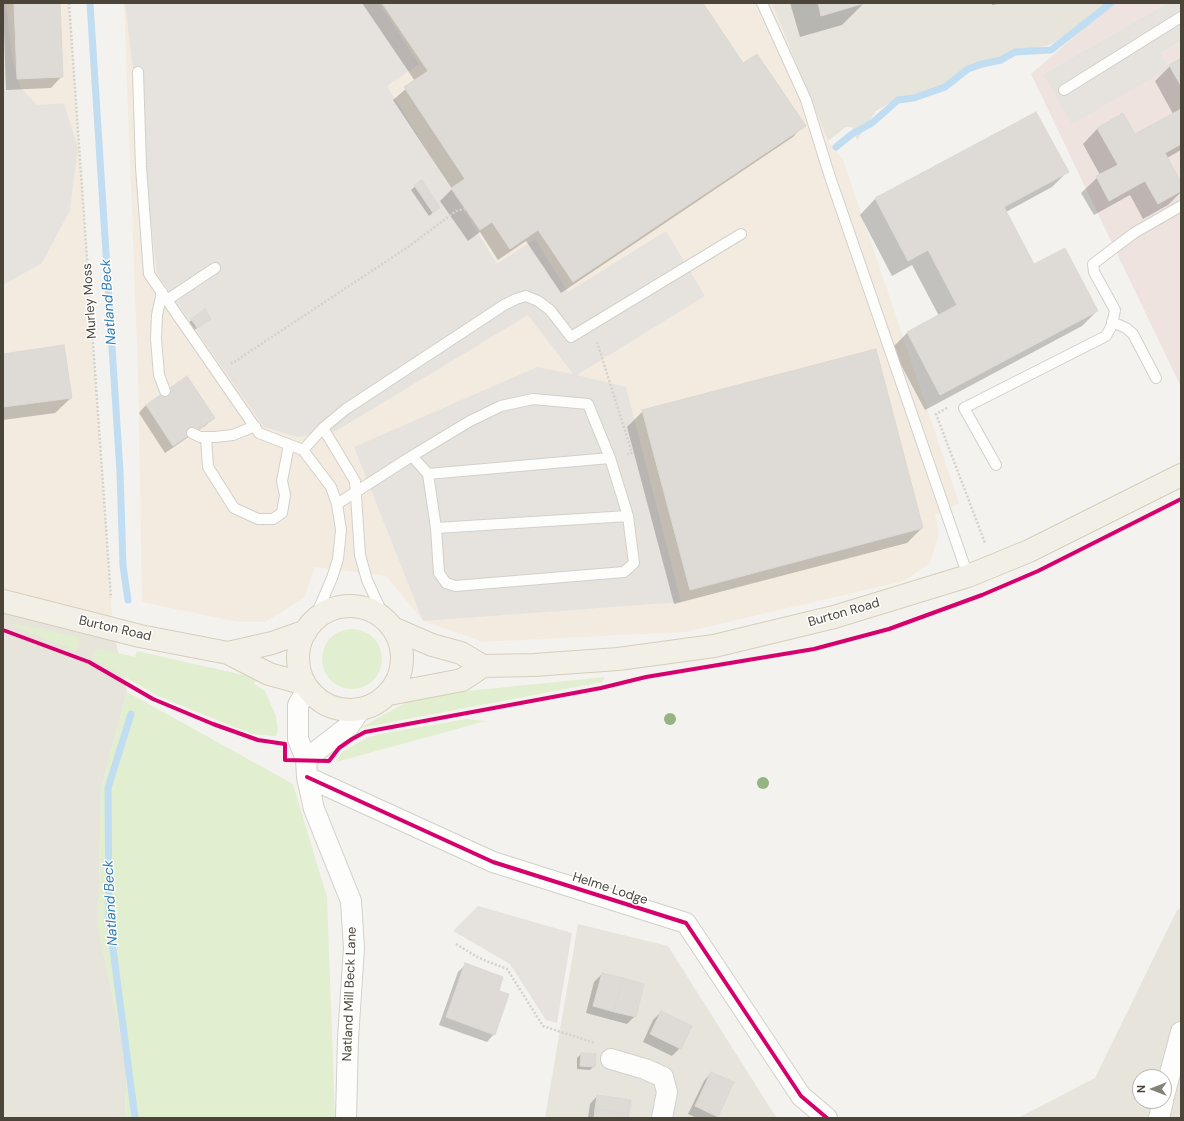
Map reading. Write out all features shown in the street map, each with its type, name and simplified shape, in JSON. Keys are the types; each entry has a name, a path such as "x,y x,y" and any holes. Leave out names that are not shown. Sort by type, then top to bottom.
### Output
{"main road":[{"name":"Burton Road","path":"483,666 534,665 618,659 714,646 834,617 968,576 1029,551 1181,475"},
{"name":"Burton Road","path":"3,601 140,636 228,653 269,674 306,686"},
{"path":"389,623 402,645 403,663 399,679 389,694 376,704 360,710 345,711 331,707 318,699 306,686 300,671 298,657 300,643 310,625 327,611 341,606 356,606 371,609 389,623 432,645 461,653 483,666 462,680 389,694"},
{"name":"Burton Road","path":"228,653 272,643 310,625"}],"street":[{"name":"Natland Mill Beck Lane","path":"306,686 298,705 298,738 307,768 314,809 351,901 354,948 348,1039 346,1118"},
{"path":"307,768 349,726 360,710"},
{"name":"Helme Lodge","path":"307,768 493,862 686,923 801,1096 827,1118"},
{"path":"1171,1069 1181,1032"},
{"path":"611,1059 645,1069 663,1077 667,1092 662,1118"}],"lane":[{"path":"762,3 806,100 830,177 968,576"},
{"path":"1064,90 1181,17"},
{"path":"138,72 141,167 149,274 259,433 303,450 332,487 337,504 341,530 338,559 332,578 310,625"},
{"path":"996,465 964,408 1106,336 1115,310 1094,272 1093,264 1134,233 1181,206"},
{"path":"303,450 323,428 346,410 504,305 526,296 538,301 550,310 571,337 741,234"},
{"path":"165,392 159,375 156,339 157,315 164,296 215,268"},
{"path":"1112,322 1126,328 1133,334 1156,378"},
{"path":"337,504 412,456 470,421 501,406 533,399 588,404 610,458 628,516 634,564 624,572 455,586 446,583 440,573 436,528 428,474 412,456"},
{"path":"192,433 206,437 233,434 255,426"},
{"path":"323,428 355,481 357,492 360,555 367,580 389,623"},
{"path":"206,437 208,467 234,508 258,519 273,518 282,513 285,495 282,481 289,445"},
{"path":"428,474 610,458"},
{"path":"436,528 628,516"}],"path":[{"path":"217,373 408,247 456,211 465,209"},
{"path":"591,325 632,453 610,458"},
{"path":"950,406 936,414 985,543"},
{"path":"456,944 479,958 507,968 543,1026 599,1044 611,1059"}],"shaded area":[{"path":"3,3 69,3 113,630 3,601"},
{"path":"3,3 6,3 12,58 20,87 37,105 64,103 78,148 70,210 42,263 3,285"},
{"path":"124,3 772,3 828,141 843,159 959,503 935,515 939,534 930,563 904,581 685,632 483,642 423,621 386,576 315,567 304,598 265,622 238,622 142,602 138,373"},
{"path":"125,3 379,3 419,64 387,86 497,264 535,239 568,292 666,231 705,296 577,375 626,387 681,602 423,621 354,447 537,367 573,374 528,315 336,431 297,437 264,427 157,274"},
{"path":"769,3 1109,3 1069,34 1049,45 972,65 944,88 931,93 895,100 876,111 857,140 852,127 846,127 828,141"},
{"path":"1113,3 1167,3 1043,74 1170,68 1161,53 1181,41 1181,387 1031,74"},
{"path":"1167,3 1181,3 1181,41 1161,53 1170,68 1072,124 1043,74"},
{"path":"3,601 113,630 127,692 101,789 98,927 127,1065 125,1118 3,1118"},
{"path":"478,906 572,933 557,1023 546,1020 510,964 453,931"},
{"path":"1181,908 1181,1118 1018,1118 1095,1078 1177,910"},
{"path":"578,924 668,946 774,1114 778,1118 545,1118"}],"green space":[{"path":"16,624 79,637 76,651 11,625"},
{"path":"346,629 358,629 374,637 380,647 382,659 380,671 374,681 358,689 346,689 330,681 322,665 322,653 330,637"},
{"path":"97,648 135,657 137,651 257,678 254,684 265,691 276,716 278,731 276,736 252,734 158,696 91,658"},
{"path":"605,677 602,682 360,728 405,703 428,695"},
{"path":"127,692 293,784 327,897 335,1118 125,1118 127,1065 98,927 101,789"},
{"path":"467,719 486,721 336,762 342,752 367,738 380,734"}],"building":[{"path":"14,3 60,3 63,77 17,79"},
{"path":"382,3 703,3 743,63 757,54 806,126 573,282 538,230 510,249 492,222 480,230 451,188 465,179 404,87 428,71"},
{"path":"818,3 865,3 821,16"},
{"path":"1181,58 1181,86 1169,65"},
{"path":"1181,109 1181,144 1165,153 1181,182 1181,191 1158,204 1145,181 1109,201 1096,176 1118,165 1097,128 1123,113 1135,134"},
{"path":"1036,112 1069,172 1004,207 1034,264 1065,248 1098,311 940,395 907,332 957,305 928,250 908,261 875,198"},
{"path":"422,180 440,208 433,213 414,185"},
{"path":"205,309 211,319 197,328 191,319"},
{"path":"64,345 72,398 3,407 3,354"},
{"path":"876,349 923,528 690,590 642,410"},
{"path":"187,376 215,418 173,446 146,405"},
{"path":"465,963 503,977 499,991 509,994 495,1035 446,1017"},
{"path":"602,973 623,978 614,1012 593,1006"},
{"path":"623,978 644,984 636,1017 614,1012"},
{"path":"661,1011 692,1026 681,1049 650,1034"},
{"path":"581,1053 596,1054 595,1067 580,1066"},
{"path":"711,1072 734,1082 718,1117 695,1106"},
{"path":"597,1095 631,1100 629,1114 595,1109"},
{"path":"595,1109 629,1114 628,1118 594,1118"}],"waterway":[{"name":"Natland Beck","path":"90,3 120,472 123,566 128,600"},
{"path":"836,147 852,134 872,123 898,100 914,98 945,87 968,69 1001,60 1015,52 1051,50 1111,3"},
{"name":"Natland Beck","path":"131,714 108,788 109,918 135,1118"}],"cycle path":[{"path":"3,630 89,662 153,699 213,724 258,740 285,744 285,760 329,761 339,748 365,732 601,688 646,677 814,649 889,629 982,595 1038,571 1181,499"},
{"path":"307,777 493,862 686,923 801,1096 827,1118"}]}
